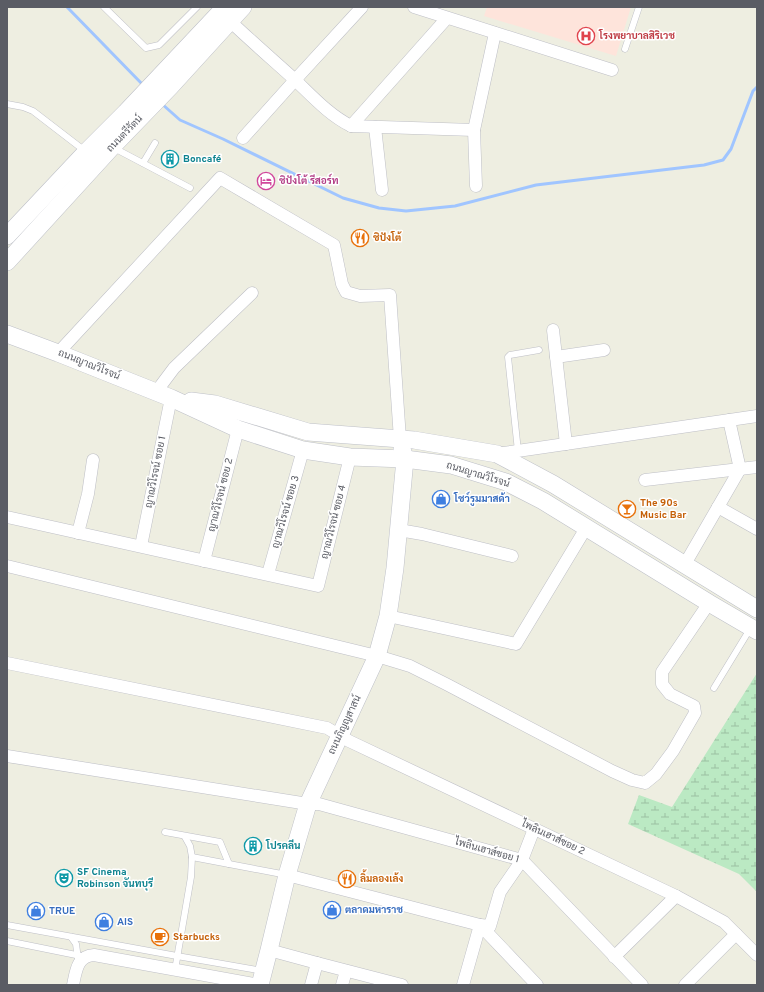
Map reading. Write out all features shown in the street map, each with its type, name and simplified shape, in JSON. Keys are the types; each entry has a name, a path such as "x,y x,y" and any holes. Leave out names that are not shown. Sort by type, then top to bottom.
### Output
{"main road":[{"name":"ถนนตรีรัตน์","path":"7,262 112,147 132,117 221,13 243,7"},
{"name":"ถนนตรีรัตน์","path":"7,236 86,152 132,117"},
{"path":"7,320 25,340"},
{"name":"ถนนญาณวิโรจน์","path":"7,334 164,395 238,429 303,450 350,457 405,459 451,465 506,482 543,500 586,528 754,629"},
{"name":"ถนนญาณวิโรจน์","path":"164,395 215,404 308,432 414,440 497,454 553,484 757,609"},
{"name":"ถนนภิญญสาสน์","path":"261,980 308,804 377,656 388,616 395,568 405,459 400,439"}],"street":[{"path":"243,138 362,7"},
{"path":"414,7 612,70"},
{"path":"221,13 323,107 351,126 474,130"},
{"path":"351,126 447,18"},
{"path":"476,186 474,130 495,33"},
{"path":"375,127 382,190"},
{"path":"58,353 220,178 334,245 342,284 346,292 360,296 390,295 400,439"},
{"path":"164,395 162,384 174,368 252,293"},
{"path":"553,330 566,444"},
{"path":"556,357 604,350"},
{"name":"ญาณวิโรจน์ ซอย 1","path":"141,546 164,395"},
{"path":"497,454 757,416"},
{"path":"685,564 740,469 730,420"},
{"name":"ญาณวิโรจน์ ซอย 2","path":"204,561 238,429"},
{"name":"ญาณวิโรจน์ ซอย 3","path":"268,574 303,450"},
{"name":"ญาณวิโรจน์ ซอย 4","path":"268,574 318,586 350,457"},
{"path":"78,533 88,494 93,460"},
{"path":"645,480 757,467"},
{"path":"718,507 757,529"},
{"path":"7,517 268,574"},
{"path":"388,616 516,644 586,528"},
{"path":"399,530 422,534 512,556"},
{"path":"7,566 377,656 410,666 612,771 632,780 645,783 656,774 669,756 695,712 694,706 670,694 662,684 662,672 709,603"},
{"name":"ไพลินเฮาส์ซอย 2","path":"7,663 327,728 349,741 676,896 724,922 757,955"},
{"name":"ไพลินเฮาส์ซอย 1","path":"7,756 308,804 319,804 522,860 642,985"},
{"path":"288,875 480,925 490,926 500,892 522,860 534,829"},
{"path":"614,956 676,896"},
{"path":"463,985 480,925"},
{"path":"480,925 536,985"},
{"path":"685,985 736,934"},
{"path":"269,950 317,964 402,985"},
{"path":"73,985 76,971 82,960 82,956 94,955 175,970 261,980"},
{"path":"311,985 317,964"},
{"path":"342,985 346,971"}],"lane":[{"path":"104,7 146,48 159,45 197,7"},
{"path":"625,49 639,7"},
{"path":"7,104 23,107 33,111 86,152"},
{"path":"143,163 155,143"},
{"path":"112,147 190,188"},
{"path":"518,451 508,357 510,355 539,350"},
{"path":"714,688 754,629"},
{"path":"164,832 220,842 229,864"},
{"path":"175,970 191,876 192,856 186,837"},
{"path":"192,856 288,875"},
{"path":"7,925 177,956 261,980"},
{"path":"71,936 82,956"},
{"path":"7,941 82,956"}],"shaded area":[{"name":"โรงพยาบาลสิริเวช","path":"487,7 631,7 616,56 484,16"}],"green space":[{"path":"757,673 757,892 739,874 628,824 639,795 672,807"}],"waterway":[{"path":"67,7 144,86"},
{"path":"162,104 180,120 223,139 343,198 379,208 406,211 455,206 536,185 704,165 723,160 731,149 753,91 757,87"}],"place":[{"name":"โรงพยาบาลสิริเวช","path":"586,36"},
{"name":"Boncafé","path":"170,159"},
{"name":"ชิปังโต้ รีสอร์ท","path":"266,181"},
{"name":"ชิปังโต้","path":"360,238"},
{"name":"โชว์รูมมาสด้า","path":"441,499"},
{"name":"The 90s Music Bar","path":"627,509"},
{"name":"โปรคลีน","path":"253,846"},
{"name":"SF Cinema Robinson จันทบุรี","path":"64,878"},
{"name":"ลิ้มลองเล้ง","path":"347,879"},
{"name":"ตลาดมหาราช","path":"332,910"},
{"name":"TRUE","path":"36,911"},
{"name":"AIS","path":"104,922"},
{"name":"Starbucks","path":"160,937"}]}
